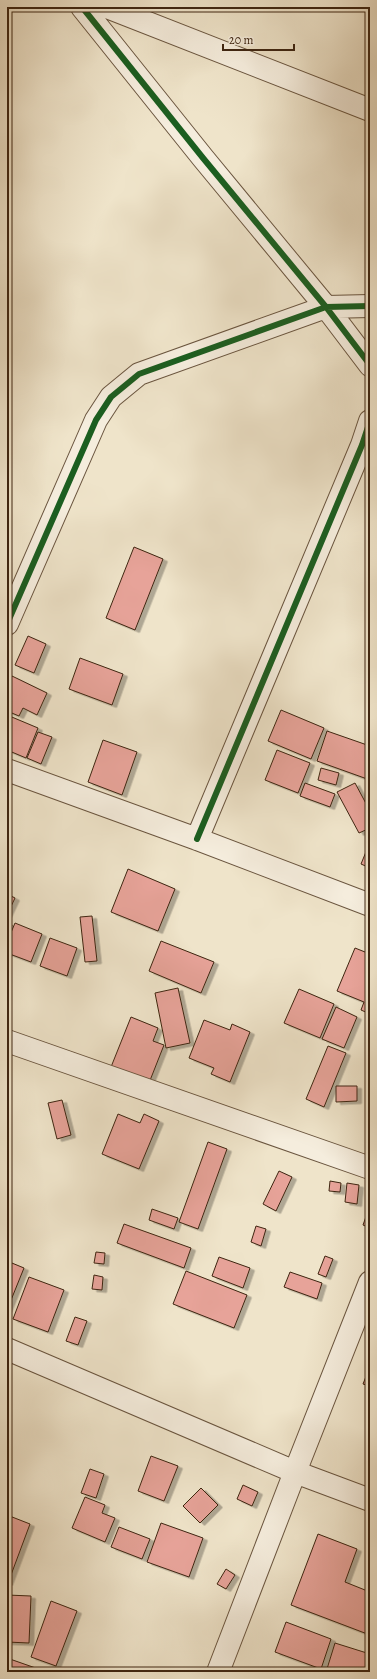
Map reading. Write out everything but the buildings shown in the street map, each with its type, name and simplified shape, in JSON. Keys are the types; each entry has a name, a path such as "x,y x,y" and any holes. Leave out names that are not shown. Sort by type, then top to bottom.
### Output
{"street":[{"path":"82,7 203,158 326,306 370,365"},
{"path":"108,7 370,110"},
{"path":"7,624 96,420 111,397 139,374 326,306 370,306"},
{"path":"197,839 359,452 370,421"},
{"path":"7,770 197,839 370,906"},
{"path":"7,1041 370,1168"},
{"path":"218,1672 294,1472 370,1282"},
{"path":"8,1353 294,1472 370,1500"}],"cycle path":[{"path":"82,7 203,158 326,307 370,306"},
{"path":"7,624 96,420 111,397 139,374 326,307 370,365"},
{"path":"197,839 362,445 370,421"}]}
